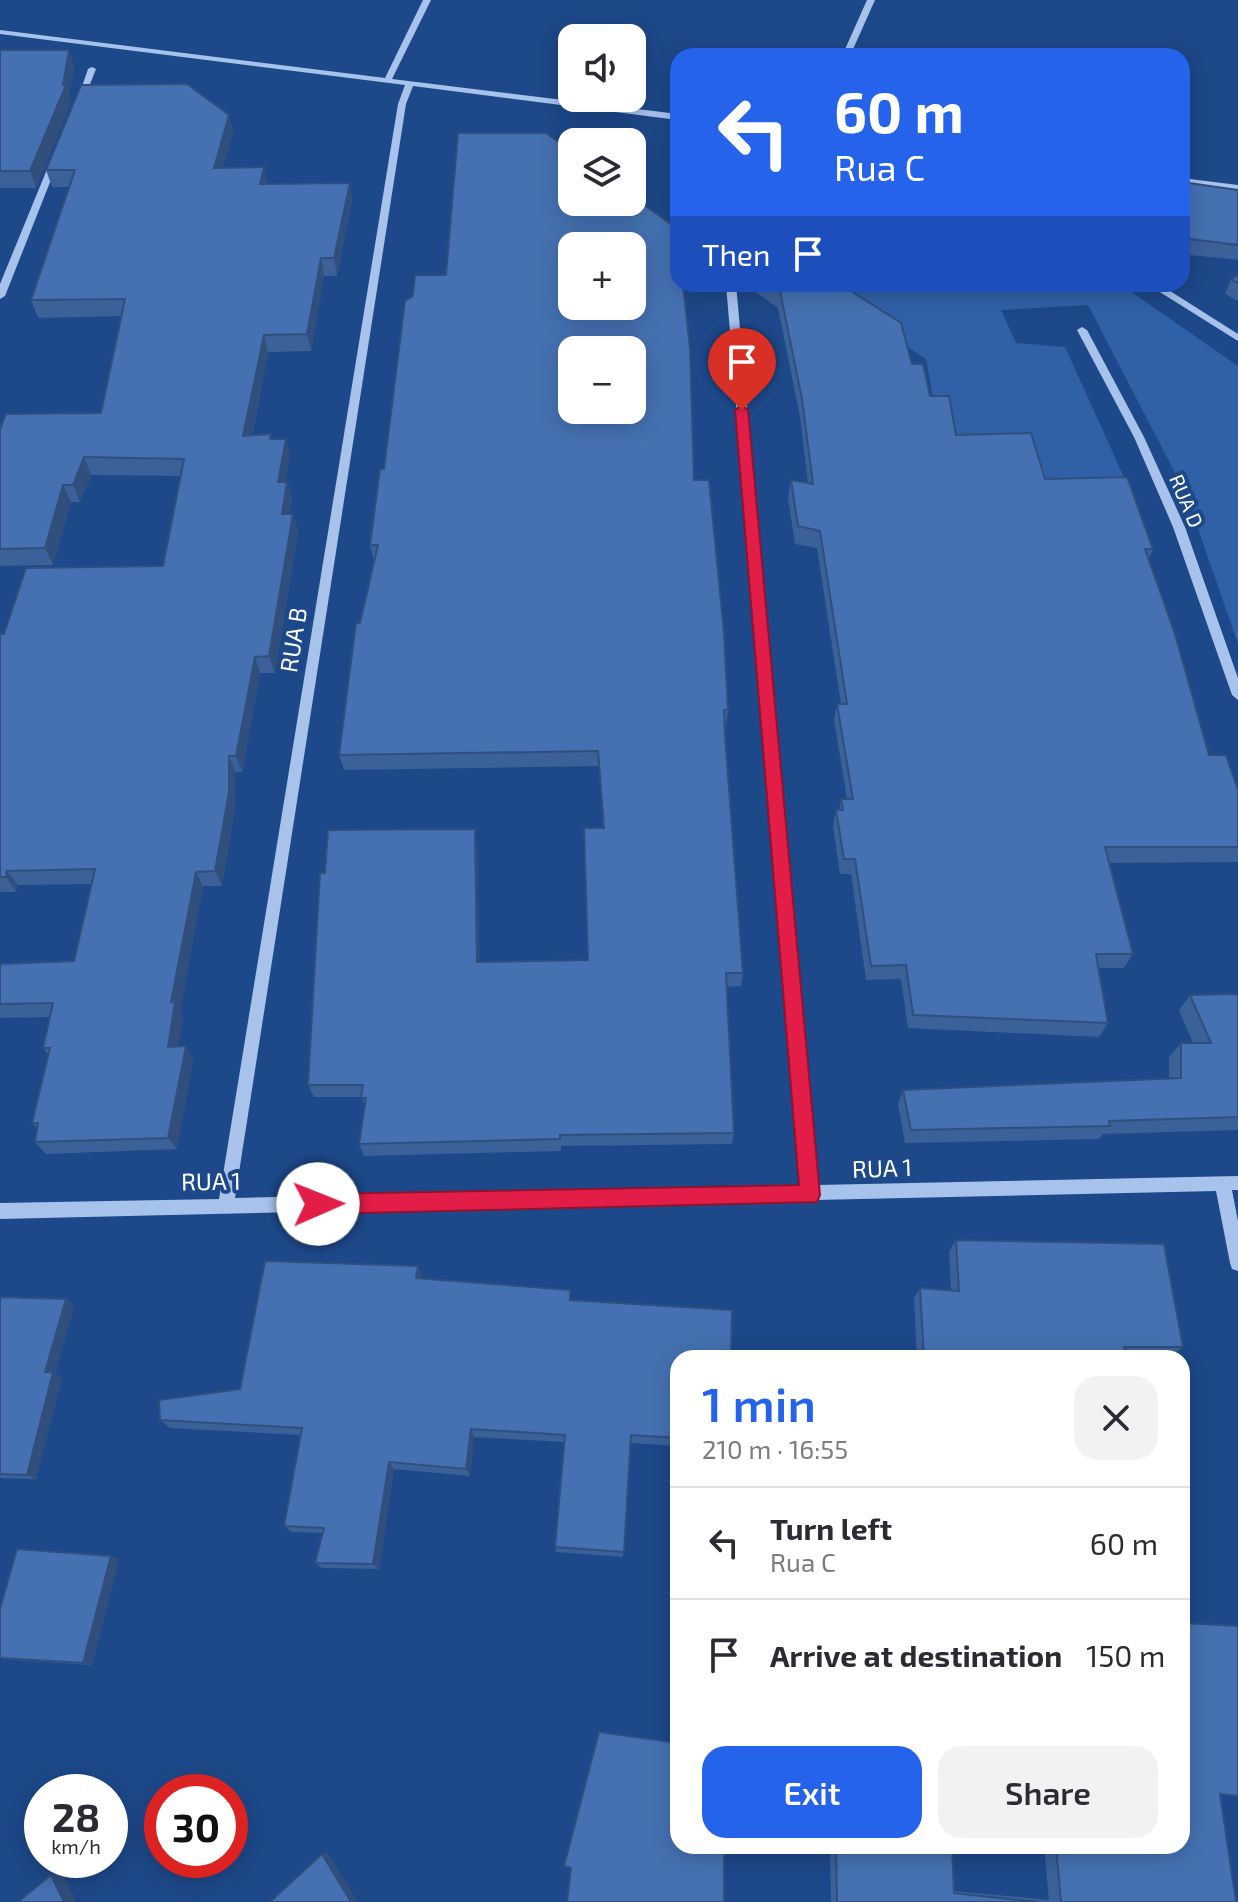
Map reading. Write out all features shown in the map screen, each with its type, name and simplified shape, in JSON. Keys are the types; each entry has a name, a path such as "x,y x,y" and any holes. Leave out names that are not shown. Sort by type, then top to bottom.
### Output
{"street":[{"path":"388,79 427,0"},
{"path":"850,48 871,0"},
{"path":"0,32 670,116"},
{"path":"75,112 92,69"},
{"name":"RUA B","path":"226,1206 397,136 410,82"},
{"path":"0,296 57,154"},
{"path":"1190,182 1238,188"},
{"path":"732,292 810,1195"},
{"path":"1165,292 1238,338"},
{"name":"RUA D","path":"1082,330 1139,437 1179,527 1238,695"},
{"path":"1230,1183 1238,1263"},
{"name":"RUA 1","path":"0,1211 810,1195 1230,1183"}],"shaded area":[{"path":"821,292 1132,292 1238,366 1238,644 1186,494 1088,305 1001,310 1016,343 1065,347 1132,495 952,503 926,359"}],"building":[{"path":"0,50 69,50 63,85 66,85 30,171 0,171"},
{"path":"187,84 229,115 214,168 264,167 260,184 350,183 334,258 321,258 307,334 264,335 243,436 271,434 270,439 286,439 278,482 287,482 282,514 293,514 269,656 255,657 236,756 229,756 229,792 215,871 196,872 171,1002 175,1002 168,1047 186,1046 168,1138 35,1142 38,1123 32,1123 50,1048 43,1048 53,1003 0,1004 0,964 74,961 95,869 7,871 6,877 0,877 0,634 4,634 26,568 163,566 184,459 84,457 73,485 63,485 45,548 0,549 0,429 6,414 101,413 125,299 31,300 75,170 46,170 81,85"},
{"path":"458,133 546,133 558,142 558,216 646,216 646,206 670,224 670,292 684,292 690,349 694,480 709,480 724,633 728,710 724,710 725,736 743,973 726,973 734,1133 560,1135 560,1139 359,1144 366,1098 361,1098 363,1085 308,1085 320,873 325,873 328,830 475,829 477,962 588,960 584,828 604,828 598,751 339,755 356,623 360,623 378,545 370,545 380,469 384,469 405,301 413,296 415,275 446,275"},
{"path":"1190,183 1238,190 1238,245 1190,239"},
{"path":"780,292 853,292 901,323 912,364 923,364 930,396 949,396 956,435 1031,433 1045,479 1127,477 1153,549 1145,549 1175,634 1209,755 1226,755 1238,790 1238,847 1105,847 1133,954 1096,954 1108,1023 913,1015 906,965 871,966 855,859 844,859 836,810 843,810 841,799 853,799 837,704 847,704 820,531 798,526 791,480 813,484 802,399"},
{"path":"1238,994 1238,1117 1109,1121 1110,1126 911,1130 903,1090 1181,1078 1181,1043 1211,1043 1190,995"},
{"path":"956,1240 1164,1244 1183,1347 924,1350 920,1288 959,1291"},
{"path":"265,1261 418,1266 416,1278 570,1290 570,1300 732,1310 731,1350 670,1350 670,1437 631,1435 624,1552 555,1547 565,1435 471,1429 466,1469 389,1462 373,1564 315,1563 324,1528 284,1526 302,1428 160,1420 159,1400 240,1389"},
{"path":"0,1297 66,1299 45,1372 53,1372 27,1475 0,1474"},
{"path":"17,1549 111,1556 83,1663 0,1658 0,1609"},
{"path":"1190,1623 1238,1626 1238,1796 1220,1794 1236,1902 1061,1902 1057,1854 1190,1854"},
{"path":"599,1732 670,1742 670,1854 724,1854 724,1902 567,1902 571,1868 564,1866"},
{"path":"322,1854 351,1902 270,1902"},
{"path":"836,1854 952,1854 954,1893 1037,1902 837,1902"},
{"path":"47,1878 52,1878 64,1902 18,1902"}],"route":[{"path":"318,1204 810,1195 742,410"}]}
